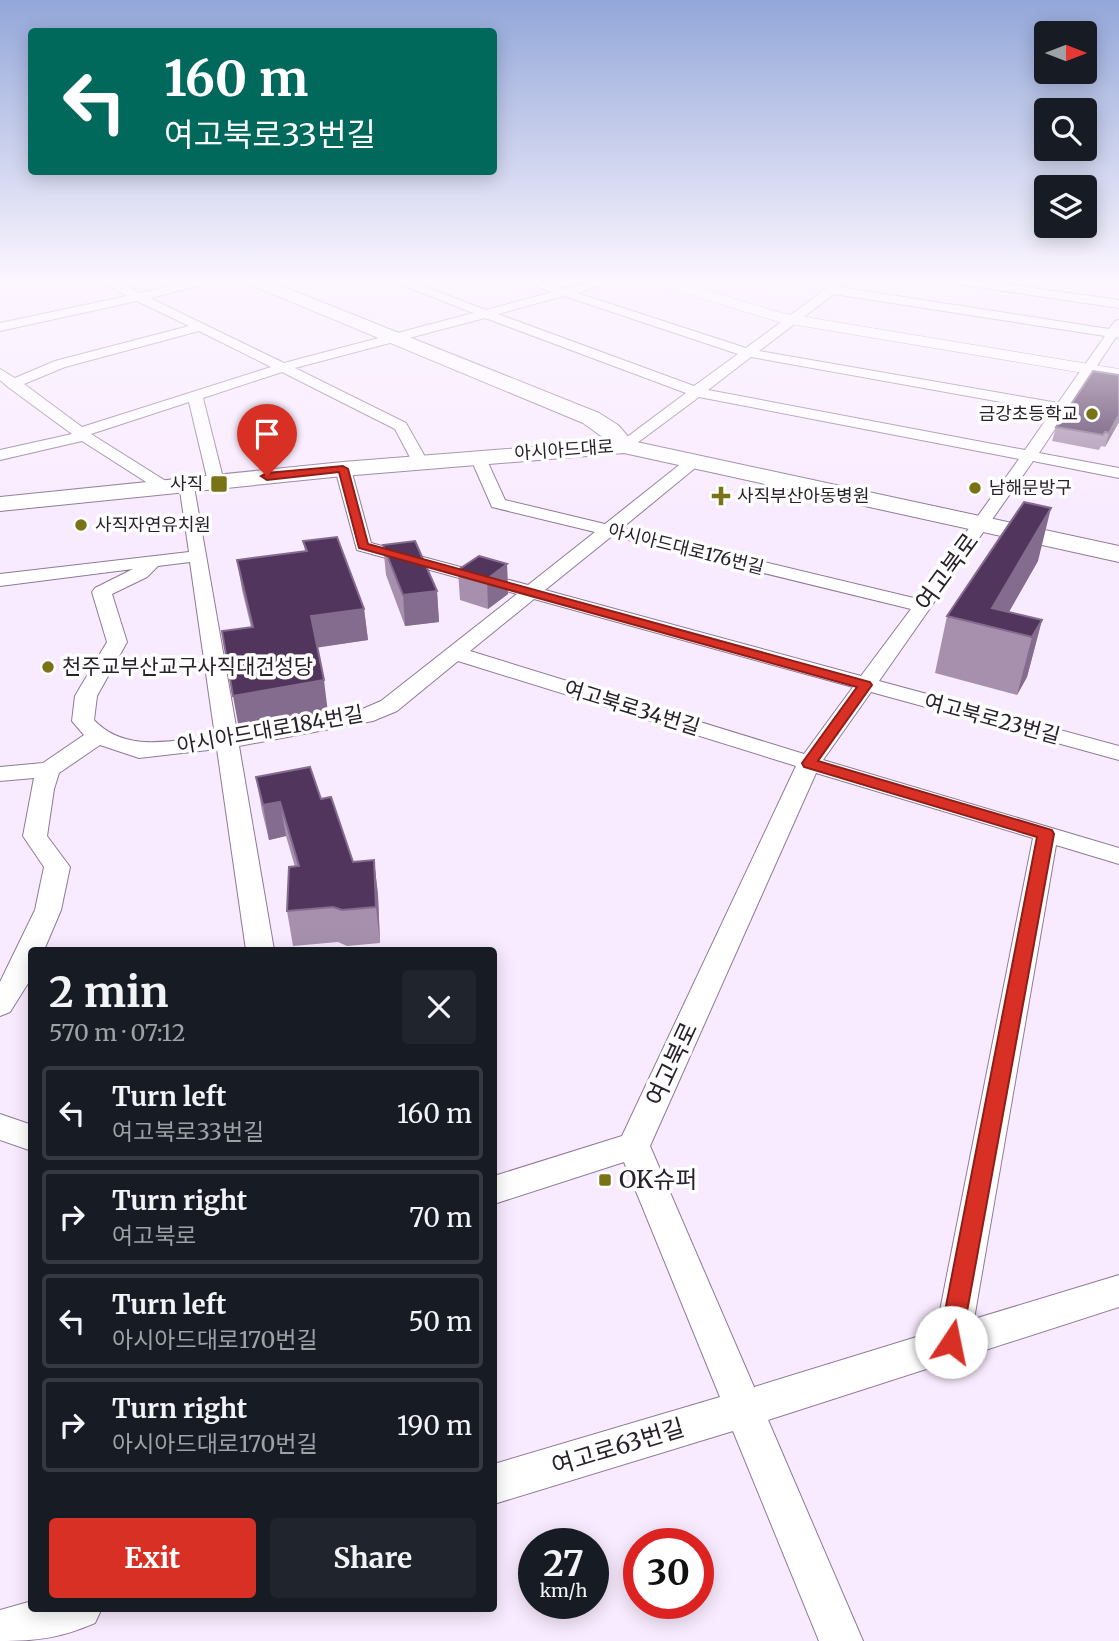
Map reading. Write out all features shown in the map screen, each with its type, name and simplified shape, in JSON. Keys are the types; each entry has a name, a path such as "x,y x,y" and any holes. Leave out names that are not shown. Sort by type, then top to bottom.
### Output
{"main road":[{"path":"438,356 591,418 610,430 624,446"},
{"name":"아시아드대로","path":"0,504 343,469 624,446 1119,554"}],"street":[{"path":"0,396 19,389 60,364 92,356"},
{"path":"261,356 401,426 420,462"},
{"path":"0,455 82,434 326,356"},
{"path":"599,356 696,392 1119,473"},
{"path":"624,446 745,356"},
{"path":"763,356 1061,408"},
{"path":"1007,356 1119,374"},
{"name":"여고북로","path":"634,1146 809,763 982,524 1098,356"},
{"path":"0,373 82,434 175,485 198,556 260,947"},
{"path":"195,396 216,482"},
{"name":"아시아드대로176번길","path":"478,457 498,503 923,606"},
{"name":"아시아드대로184번길","path":"97,736 139,751 227,741 365,716 389,706 694,461"},
{"name":"여고북로23번길","path":"343,469 363,546 1119,753"},
{"path":"0,580 198,556"},
{"path":"0,774 49,771 97,736 83,721 86,696 117,642 102,592 140,573 152,562"},
{"name":"여고북로34번길","path":"455,653 1119,856"},
{"path":"32,947 48,910 57,867 35,836 42,789 49,771"},
{"path":"951,1342 1046,834"},
{"path":"0,1004 28,955"},
{"path":"0,1127 28,1137"},
{"path":"497,1188 634,1146 841,1641"},
{"name":"여고로63번길","path":"497,1483 1119,1291"},
{"path":"0,1632 66,1612"}],"building":[{"path":"1093,371 1119,375 1119,415 1109,433 1105,432 1103,435 1056,427"},
{"path":"1024,502 1051,508 992,608 1042,620 1032,637 947,616"},
{"path":"337,537 364,609 311,616 324,680 233,696 222,631 253,627 237,560 307,551 303,541"},
{"path":"415,541 437,591 403,595 383,545"},
{"path":"479,556 507,564 487,579 458,570"},
{"path":"310,767 321,799 331,797 353,862 374,860 376,907 287,911 289,867 299,866 280,802 263,805 256,777"}],"place":[{"name":"금강초등학교","path":"1092,414"},
{"name":"사직","path":"219,484"},
{"name":"남해문방구","path":"975,488"},
{"name":"사직부산아동병원","path":"721,496"},
{"name":"사직자연유치원","path":"81,525"},
{"name":"천주교부산교구사직대건성당","path":"48,667"},
{"name":"OK슈퍼","path":"605,1180"}],"route":[{"path":"267,476 343,469 363,546 866,685 809,763 1046,834 951,1342"}]}
